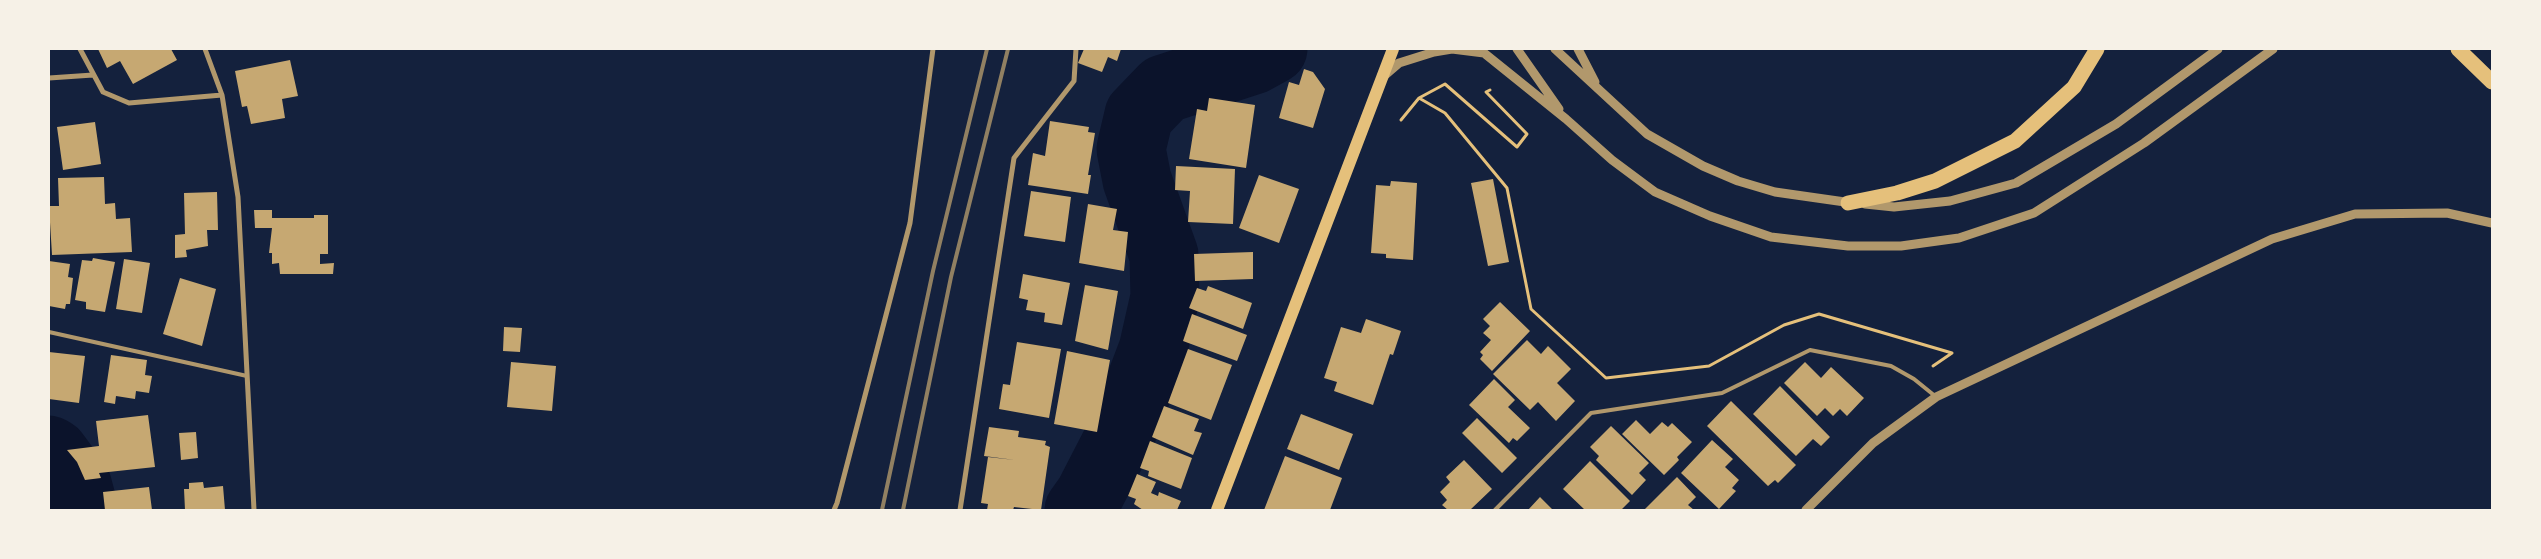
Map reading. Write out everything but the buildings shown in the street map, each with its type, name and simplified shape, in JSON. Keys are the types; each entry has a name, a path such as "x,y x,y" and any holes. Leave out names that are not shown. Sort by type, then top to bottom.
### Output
{"highway":[{"path":"1848,203 1897,193 1935,181 2015,141 2074,87 2098,49"},
{"path":"2458,49 2492,82"}],"main road":[{"path":"1217,510 1393,49"}],"street":[{"path":"80,49 103,92 129,102 222,95"},
{"path":"205,49 222,95 238,197 254,510"},
{"path":"834,510 838,503 910,224 933,49"},
{"path":"960,510 1014,158 1074,81 1076,49"},
{"path":"1382,78 1399,63 1420,55 1452,49 1484,53 1566,119 1612,160 1655,192 1710,216 1772,237 1848,246 1902,246 1959,238 2034,213 2144,143 2273,49"},
{"path":"1517,49 1566,119"},
{"path":"1554,49 1647,134 1703,166 1738,181 1774,192 1848,203 1894,207 1950,201 2016,183 2116,124 2218,49"},
{"path":"1578,49 1597,87"},
{"path":"49,78 93,75"},
{"path":"1806,510 1873,443 1936,397 2272,239 2355,214 2447,213 2492,223"}],"lane":[{"path":"49,332 247,376"},
{"path":"1495,510 1591,413 1722,393 1810,350 1891,366 1914,379 1936,397"}],"path":[{"path":"1400,120 1419,98 1445,84 1517,147 1526,134 1486,92"},
{"path":"1419,98 1445,113 1507,188 1531,309 1606,378 1709,366 1784,325 1819,314 1952,353 1914,379"}],"waterway":[{"path":"1079,510 1089,496 1122,432 1153,350 1165,297 1164,255 1137,180 1131,149 1139,115 1164,89 1253,60 1273,49"},
{"path":"49,450 54,453 77,484 84,510"}],"railway":[{"path":"882,510 933,271 987,49"},
{"path":"903,510 951,277 1008,49"}]}
